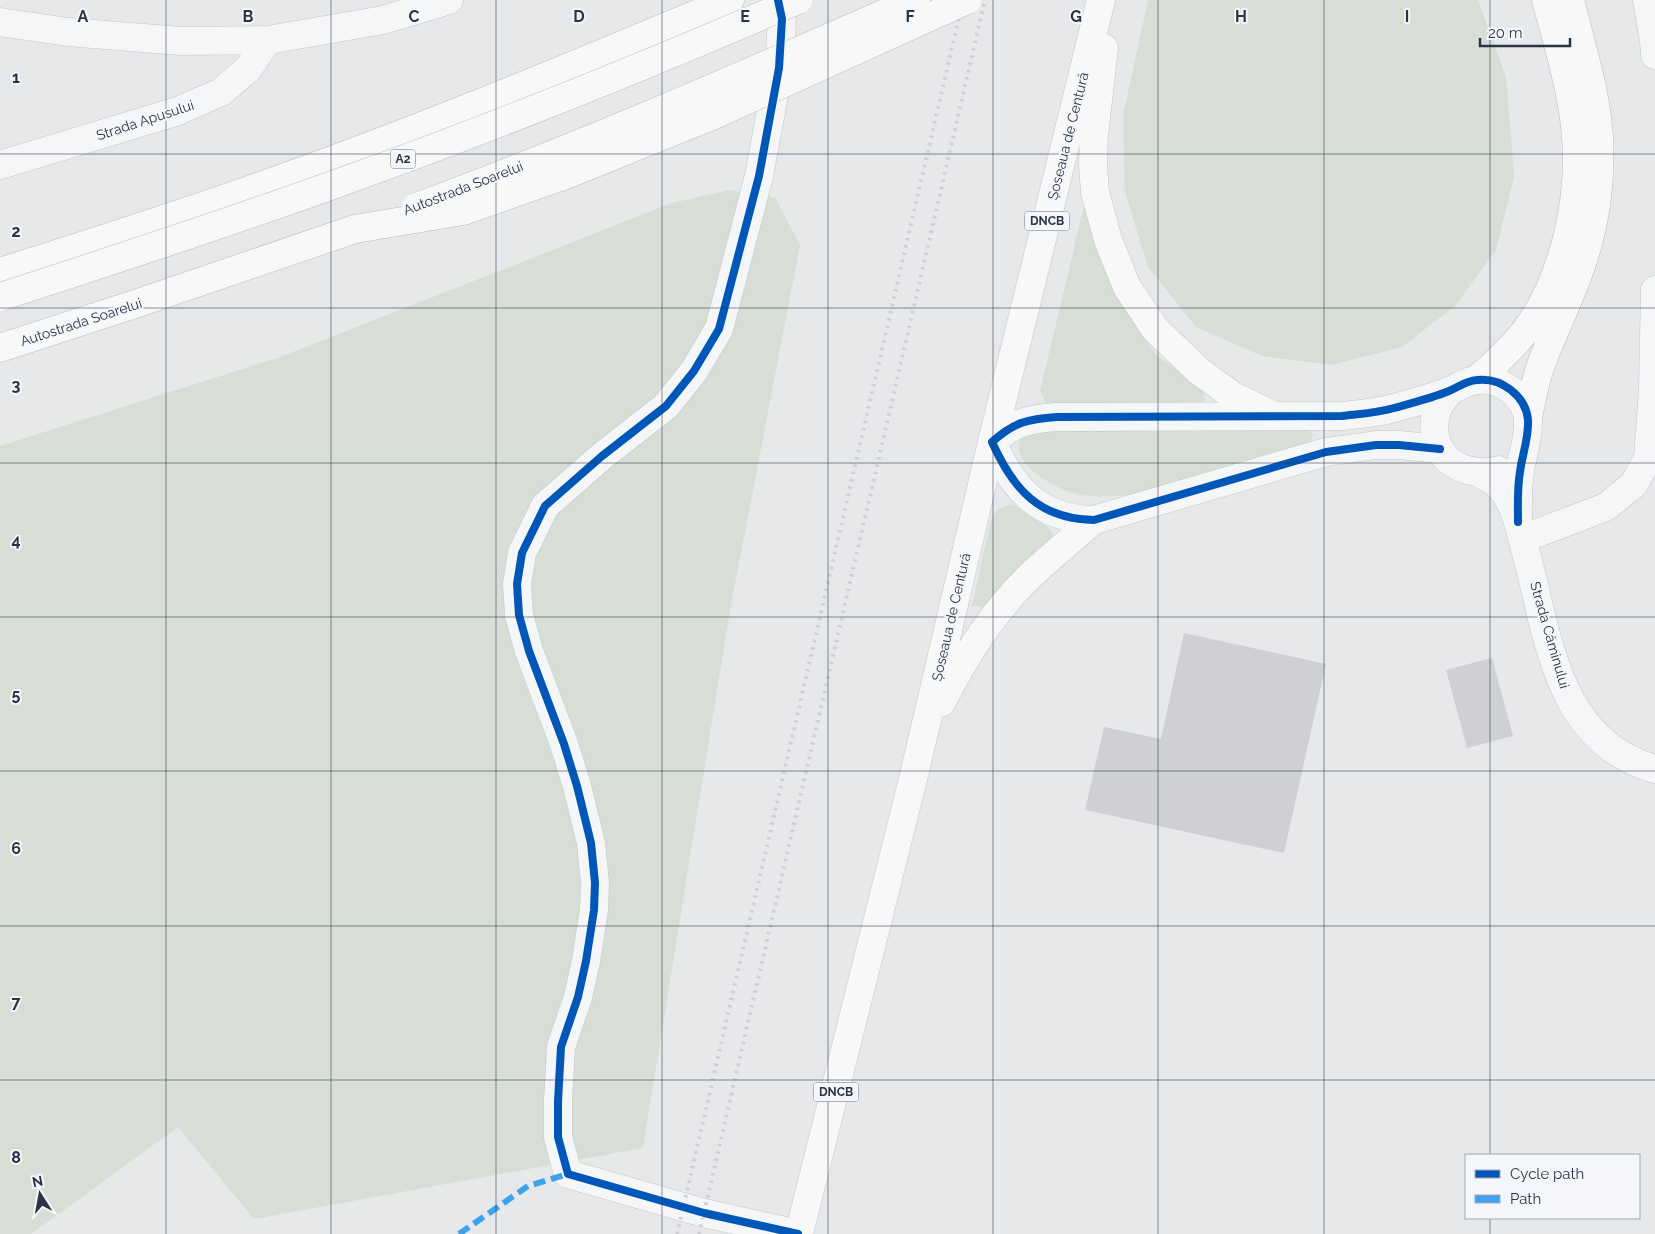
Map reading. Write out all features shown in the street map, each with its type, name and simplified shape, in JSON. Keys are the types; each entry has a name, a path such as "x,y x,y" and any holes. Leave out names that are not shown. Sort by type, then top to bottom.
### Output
{"main road":[{"path":"0,272 118,235 283,178 557,72 730,0"},
{"name":"A2","path":"0,297 187,236 342,182 588,87 798,0"},
{"name":"Autostrada Soarelui","path":"0,348 355,229 466,188 731,81 915,0"},
{"path":"355,229 463,212 563,176 714,115 967,0"},
{"name":"Șoseaua de Centură","path":"799,1234 922,740 992,442 1101,0"},
{"path":"1106,0 1104,58 1094,135 1093,165 1095,192 1100,216 1116,264 1126,286 1155,330 1199,371 1233,396 1275,416"},
{"path":"1477,380 1504,357 1524,333 1540,308 1563,253 1568,229 1576,175 1575,127 1572,104 1546,0"},
{"path":"1526,430 1541,364 1577,279 1585,254 1597,191 1600,161 1595,104 1570,0"},
{"path":"922,740 957,672 993,618 1027,579 1094,520"}],"street":[{"path":"0,22 68,32 181,41 268,40 383,20 449,0"},
{"path":"778,0 782,20 780,68 759,176 719,329 694,371 666,406 602,456 545,506 522,554 517,584 519,615 529,651 564,744 591,843 595,883 594,910 586,961 578,997 561,1047 558,1137 568,1174 704,1213 799,1234"},
{"path":"1648,0 1655,55"},
{"name":"Strada Apusului","path":"0,165 178,111 222,92 248,69 268,40"},
{"path":"1440,449 1376,444 1326,452 1094,520 1079,520 1046,509 1033,501 1012,480 992,442 1002,432 1016,424 1040,418 1342,416 1368,414 1450,391 1463,383 1491,380 1504,385 1515,393 1523,404 1526,430 1519,474 1520,530 1606,507 1634,484 1648,458 1653,389 1655,290"},
{"path":"1450,391 1436,412 1435,437 1440,449 1450,462 1465,470 1481,474 1498,471 1510,464 1519,455 1526,430"},
{"name":"Strada Căminului","path":"1481,474 1499,486 1511,501 1556,667 1568,698 1581,719 1595,735 1618,753 1644,766 1655,769"}],"shaded area":[{"path":"1148,0 1478,0 1506,77 1514,176 1496,250 1455,306 1402,347 1331,365 1262,356 1196,327 1148,267 1125,192 1123,116"},
{"path":"730,190 775,198 800,245 730,610 643,1148 254,1219 178,1127 31,1234 0,1234 0,446 280,357 672,203"},
{"path":"1085,202 1122,303 1157,356 1202,387 1205,402 1194,407 1046,403 1040,391"},
{"path":"1303,426 1313,434 1310,445 1128,495 1090,496 1067,491 1042,478 1031,469 1023,459 1019,449 1021,438 1030,428"},
{"path":"1012,504 1047,526 1054,537 985,607 972,606 991,519 998,509"}],"building":[{"path":"1184,633 1326,664 1284,853 1085,810 1104,727 1161,739"},
{"path":"1492,658 1513,736 1467,748 1446,670"}],"railway":[{"path":"677,1234 963,0"},
{"path":"699,1234 985,0"}],"marked path":[{"path":"459,1234 528,1186 568,1174"}],"cycle path":[{"path":"778,0 782,19 779,68 759,176 719,329 694,371 666,406 602,456 545,506 522,553 517,584 519,615 529,651 564,744 577,786 591,843 595,883 594,910 586,961 578,997 561,1047 558,1137 568,1174 704,1213 798,1234"},
{"path":"1440,449 1376,445 1326,452 1094,520 1058,514 1030,498 1009,474 992,442 1007,430 1022,423 1057,417 1342,416 1368,413 1388,410 1429,398 1469,382 1486,380 1503,385 1511,390 1523,403 1526,411 1528,427 1519,478 1518,522"}]}
